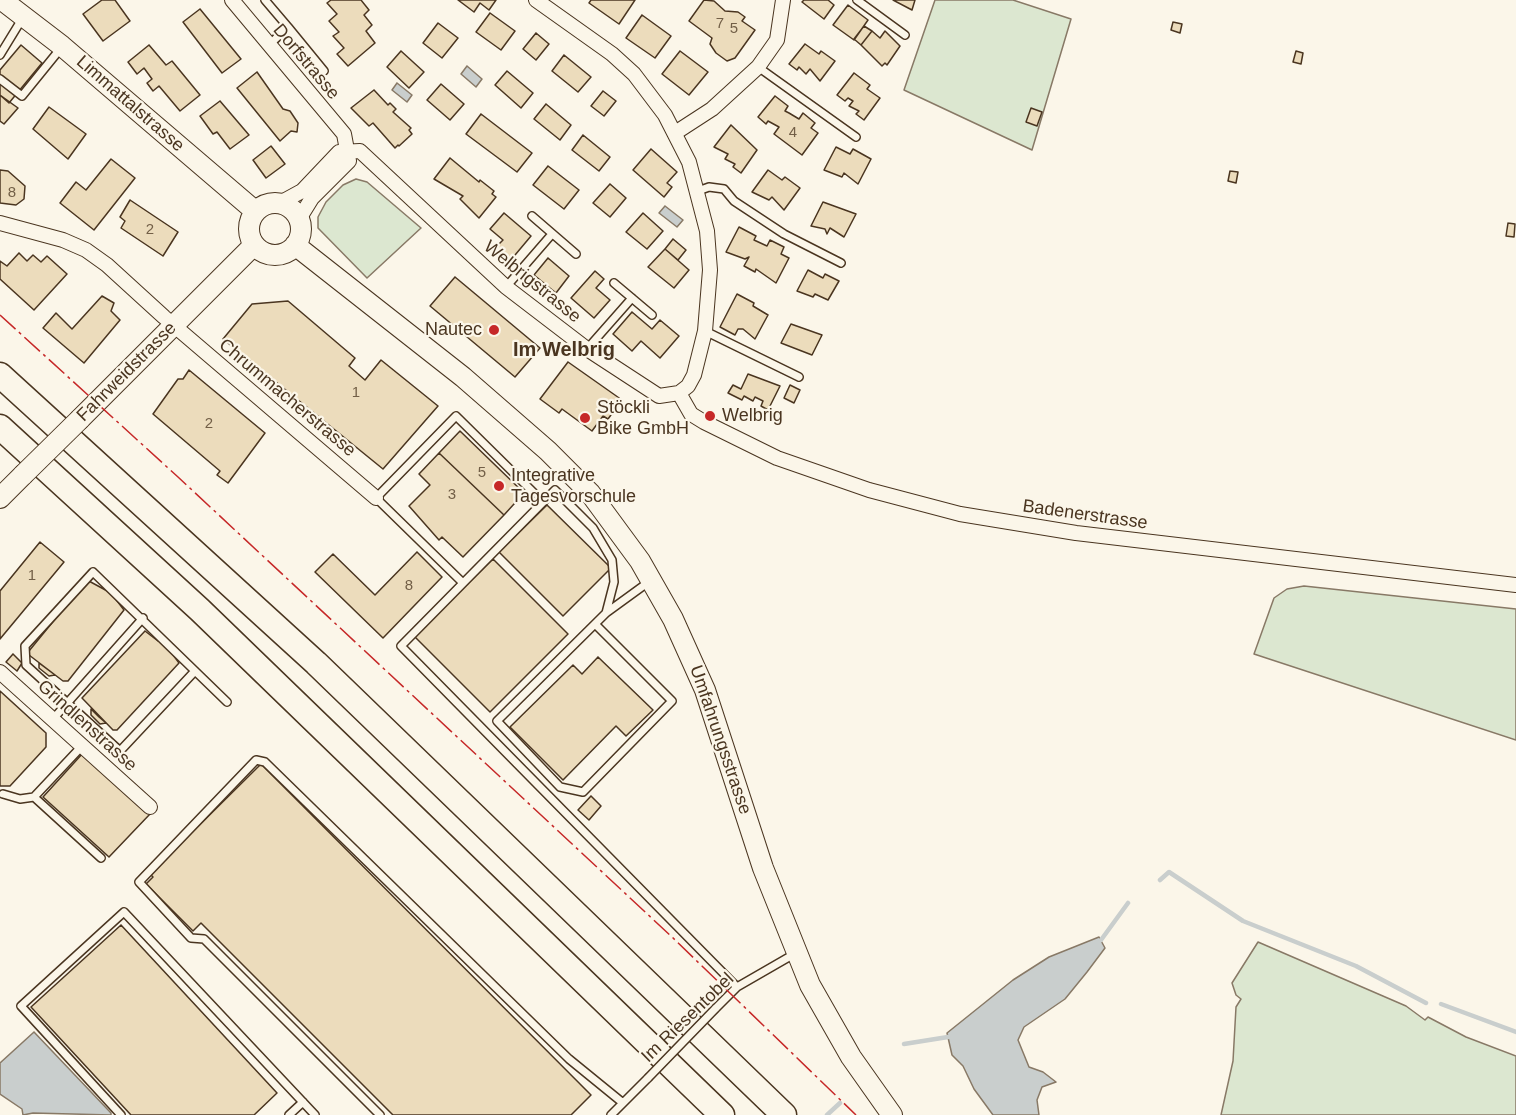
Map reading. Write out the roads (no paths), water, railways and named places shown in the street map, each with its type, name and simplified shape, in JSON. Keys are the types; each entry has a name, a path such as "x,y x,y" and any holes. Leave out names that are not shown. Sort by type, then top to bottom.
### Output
{"highway":[{"path":"0,375 199,553 366,710 784,1115"},
{"path":"0,427 193,603 722,1115"}],"main road":[{"name":"Limmattalstrasse","path":"2,0 62,46 255,211"},
{"path":"280,203 294,210 299,219 300,237 290,250 275,255 261,251 254,245 248,228 255,211 265,204 280,203"},
{"name":"Fahrweidstrasse","path":"0,498 254,245"},
{"name":"Umfahrungsstrasse","path":"295,245 485,394 548,451 590,492 652,580 673,619 705,690 763,868 796,953 838,1036 892,1115"}],"street":[{"name":"Dorfstrasse","path":"232,0 268,46 344,134 348,150"},
{"path":"536,0 612,54 634,74 675,133 689,162 707,231 711,270 705,332 694,375 688,387 678,393"},
{"path":"675,133 712,109 758,67 777,40 783,0"},
{"path":"280,203 302,191 339,152 348,150 349,161 312,198 299,219"},
{"name":"Welbrigstrasse","path":"348,150 360,151 506,287 587,350 650,392 659,396 678,393"},
{"name":"Chrummacherstrasse","path":"0,223 38,231 86,250 130,284 174,325 376,498"},
{"name":"Badenerstrasse","path":"678,393 692,414 704,422 777,458 869,490 960,514 1076,533 1516,585"},
{"name":"Grindlenstrasse","path":"0,672 150,807"}],"lane":[{"path":"265,0 324,71"},
{"path":"856,0 905,35"},
{"path":"0,55 24,16"},
{"path":"268,46 288,27"},
{"path":"0,79 22,96 62,46"},
{"path":"758,67 856,137"},
{"path":"698,191 709,187 724,189 734,201 784,234 841,263"},
{"path":"532,216 576,254"},
{"path":"506,287 552,234"},
{"path":"614,283 652,315"},
{"path":"587,350 632,298"},
{"path":"705,332 799,377"},
{"path":"463,583 376,498 456,416 534,492"},
{"path":"606,613 614,582 612,560 593,528 555,490 400,646 737,987"},
{"path":"195,671 120,751 26,664 25,646 93,572 227,702"},
{"path":"595,624 672,701 583,792 560,787 497,721 606,613 652,580"},
{"path":"53,719 143,618"},
{"path":"3,794 20,799 34,797 83,745"},
{"path":"380,1115 204,939 191,938 139,882 256,760 265,762 569,1059 623,1103"},
{"path":"34,797 101,858"},
{"path":"121,1115 21,1006 124,912 315,1115"},
{"name":"Im Riesentobel","path":"612,1115 737,987 796,953"},
{"path":"289,1115 303,1102"}],"waterway":[{"path":"1160,880 1169,872 1243,921 1356,966 1426,1003"},
{"path":"1101,940 1128,903"},
{"path":"1441,1004 1516,1032"},
{"path":"904,1044 948,1037"},
{"path":"827,1115 840,1103"}],"place":[{"name":"Nautec","path":"494,330"},
{"name":"Welbrig","path":"710,416"},
{"name":"Stöckli Bike GmbH","path":"585,418"},
{"name":"Integrative Tagesvorschule","path":"499,486"}],"district":[{"name":"Im Welbrig","path":"564,350"}]}
